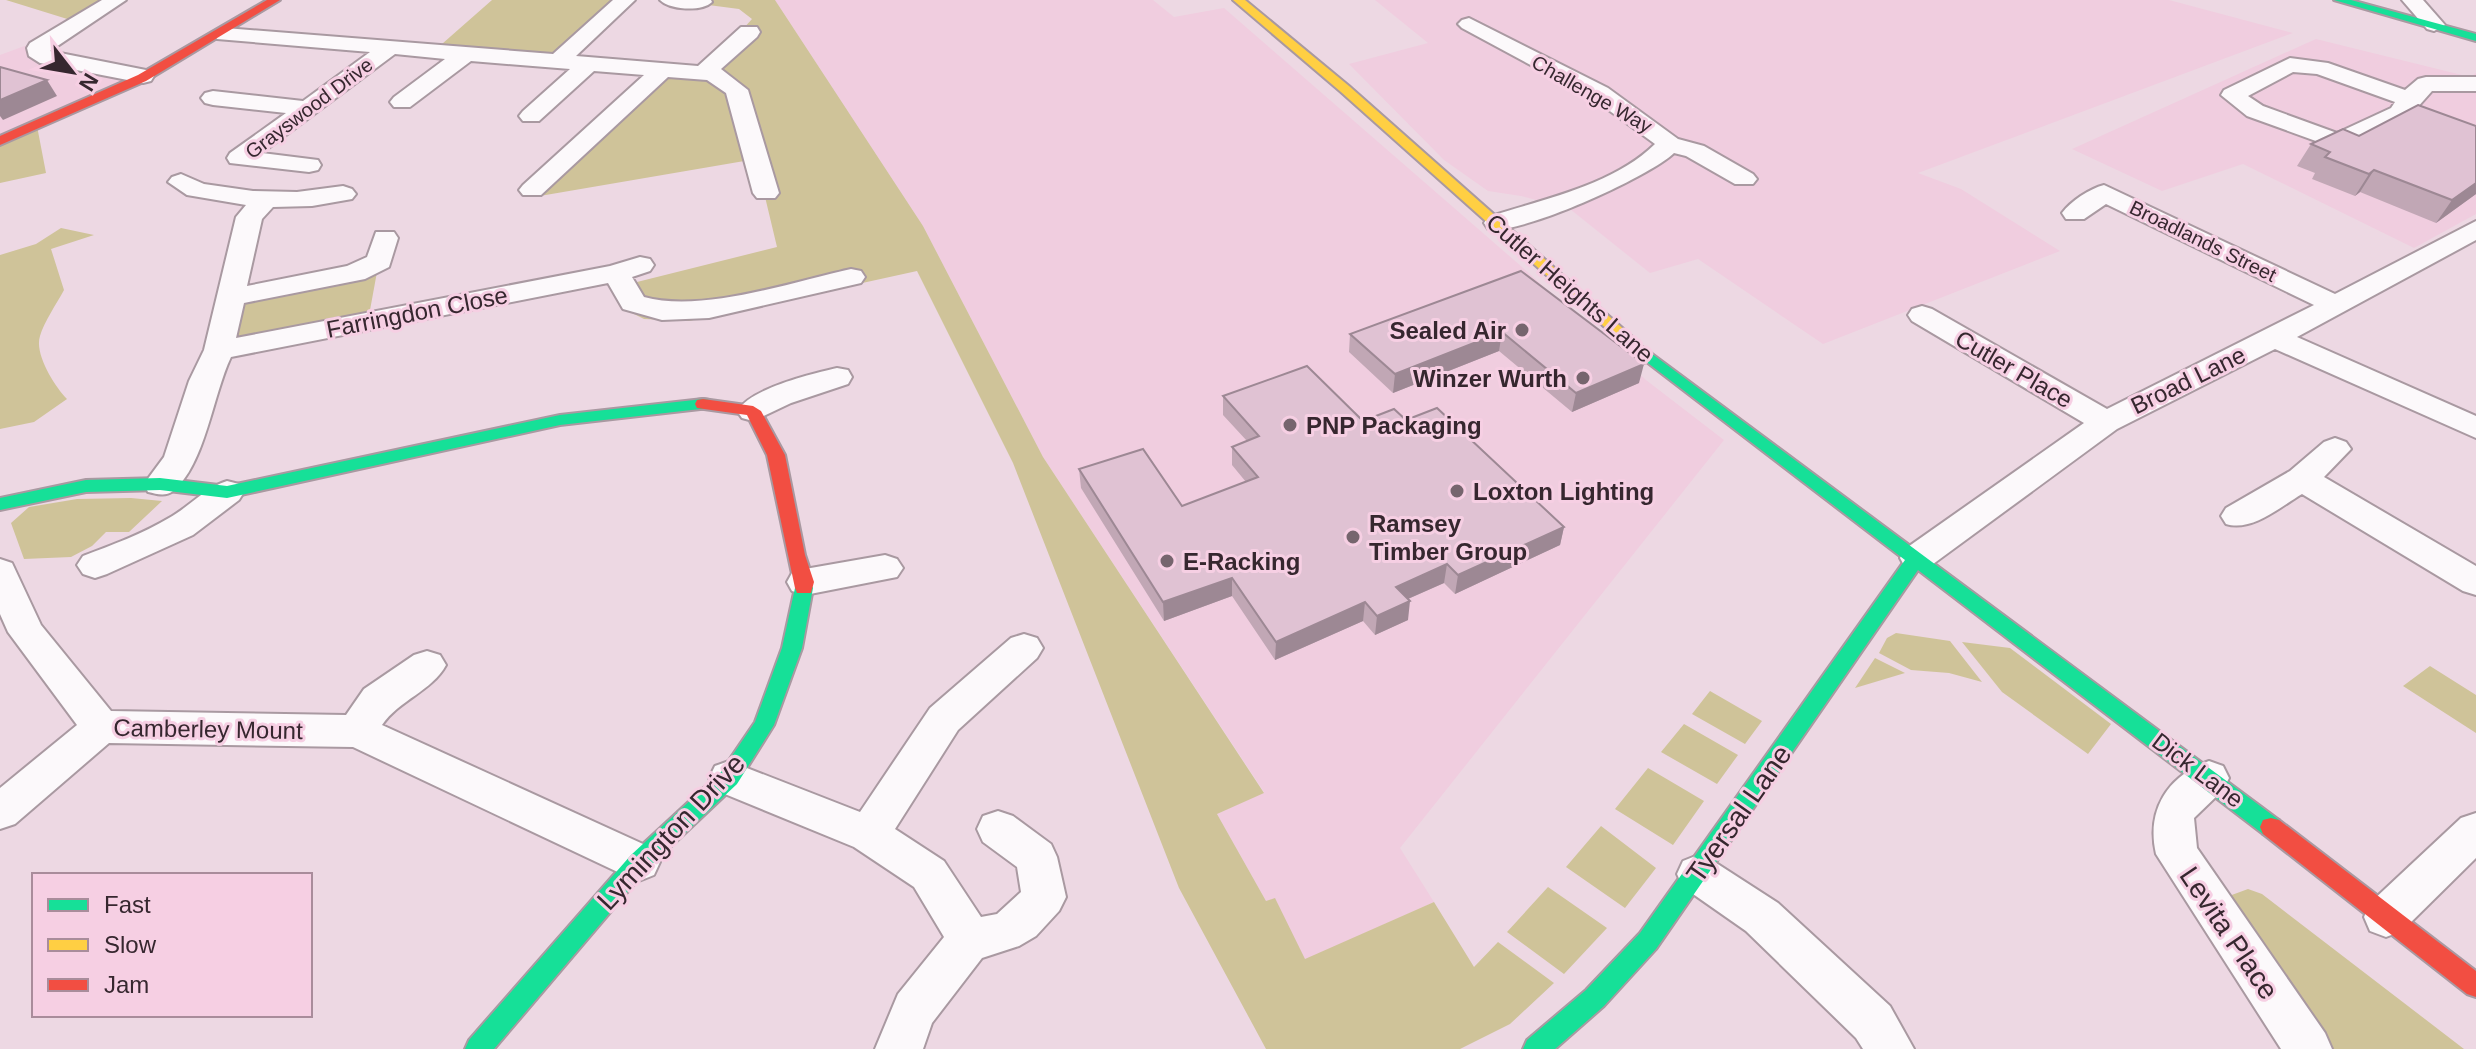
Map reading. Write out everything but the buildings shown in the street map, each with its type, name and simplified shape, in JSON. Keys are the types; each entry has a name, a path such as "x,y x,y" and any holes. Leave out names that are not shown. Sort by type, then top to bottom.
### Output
{"main road":[{"path":"0,141 143,76 225,34 275,0"},
{"name":"Cutler Heights Lane","path":"1238,0 1326,71 1659,367 1917,558"},
{"path":"2339,0 2476,38"},
{"path":"0,504 86,486 160,484 227,492 560,420 705,404 753,411"},
{"name":"Lymington Drive","path":"478,1049 639,862 729,778 764,725 792,648 805,582 796,555 776,455 753,411"},
{"name":"Dick Lane","path":"1917,558 2209,778 2476,986"},
{"name":"Tyersal Lane","path":"1536,1049 1577,1017 1615,980 1648,941 1698,874 1917,558"}],"street":[{"path":"116,0 38,48 40,56 143,76"},
{"path":"558,61 625,0"},
{"path":"670,0 702,2"},
{"path":"2412,0 2434,25"},
{"name":"Challenge Way","path":"1469,24 1650,125 1669,144 1659,157 1576,199 1497,223"},
{"path":"704,73 749,32"},
{"name":"Grayswood Drive","path":"225,34 713,74 737,90 766,193"},
{"name":"Grayswood Drive","path":"309,165 239,158 390,48"},
{"path":"402,102 467,53"},
{"path":"531,116 590,63"},
{"path":"2425,123 2404,106 2320,68 2290,65 2232,95 2255,111 2338,142 2404,106 2426,84 2476,84"},
{"path":"532,190 663,70"},
{"path":"213,98 306,108"},
{"path":"1669,144 1695,151 1744,179"},
{"path":"181,182 195,192 264,202 302,201 343,194"},
{"name":"Broadlands Street","path":"2075,213 2104,193 2334,304"},
{"path":"160,484 179,460 202,388 219,350 249,217 264,202"},
{"name":"Broad Lane","path":"1917,558 2106,422 2274,338 2476,229"},
{"name":"Farringdon Close","path":"233,297 355,273 379,261 385,238"},
{"name":"Farringdon Close","path":"219,350 623,275 633,303 662,311 709,309 851,277"},
{"name":"Cutler Place","path":"1922,315 2106,422"},
{"path":"2274,338 2476,428"},
{"path":"753,411 780,396 837,377"},
{"path":"2238,516 2302,479 2335,449"},
{"path":"2302,479 2476,582"},
{"path":"95,565 161,540 204,514 227,492"},
{"path":"805,582 885,568"},
{"name":"Camberley Mount","path":"0,572 26,632 101,727 357,731 639,862"},
{"path":"869,834 944,719 1024,648"},
{"path":"357,731 378,700 427,665"},
{"path":"0,812 101,727"},
{"path":"729,778 869,834 929,874 970,939"},
{"name":"Levita Place","path":"2209,778 2177,805 2171,827 2177,854 2186,873 2308,1049"},
{"path":"899,1049 914,1010 970,939 988,938 1027,922 1044,897 1036,857 998,829"},
{"path":"2386,917 2476,831"},
{"path":"1698,874 1762,917 1873,1022 1890,1049"}],"shaded area":[{"path":"6,0 116,0 77,22"},
{"path":"492,0 625,0 558,61 434,51"},
{"path":"670,0 775,0 923,226 1043,457 1264,793 1217,814 1266,901 1275,898 1305,959 1434,902 1474,967 1498,942 1554,983 1510,1024 1460,1049 1266,1049 1179,888 1013,463 917,271 689,321 644,319 620,307 613,288 777,247 756,159 534,197 663,70 704,72 752,19 739,9"},
{"path":"775,0 1153,0 1174,17 1224,8 1522,267 1646,380 1724,440 1400,848 1434,902 1305,960 1275,899 1266,901 1217,814 1264,792 1043,457 923,226"},
{"path":"1375,0 2169,0 2293,33 1918,173 1961,189 2060,251 1823,344 1698,259 1650,273 1570,209 1488,191 1444,160 1349,64 1428,43"},
{"path":"60,33 40,56 143,76 0,141 0,55"},
{"path":"2316,39 2470,77 2476,73 2476,214 2414,248 2243,164 2162,191 2072,149"},
{"path":"37,126 46,173 0,183 0,141"},
{"path":"61,228 94,235 51,249 64,290 44,325 39,343 47,370 67,399 34,422 0,429 0,255 36,244"},
{"path":"379,261 368,321 219,350 233,297"},
{"path":"77,499 162,501 129,532 106,532 92,546 71,557 24,559 11,523 29,507"},
{"path":"1896,633 1950,641 1982,682 1949,673 1911,670 1879,653 1887,638"},
{"path":"1962,642 2010,648 2111,724 2088,754 2002,692"},
{"path":"1875,658 1905,673 1855,688"},
{"path":"2430,666 2476,695 2476,733 2403,686"},
{"path":"1710,691 1762,721 1745,744 1692,714"},
{"path":"1684,724 1738,755 1717,784 1661,752"},
{"path":"1648,768 1704,801 1673,845 1615,809"},
{"path":"1601,826 1656,868 1625,908 1566,867"},
{"path":"1548,887 1607,928 1564,974 1507,932"},
{"path":"2248,889 2262,894 2464,1049 2325,1049 2229,896"}],"traffic: fast":[{"path":"2339,0 2476,38"},
{"path":"1632,344 2271,827"},
{"path":"0,504 86,486 160,484 227,492 560,420 703,404"},
{"path":"1536,1049 1595,998 1648,941 1917,558"},
{"path":"478,1049 639,862 729,778 764,725 792,648 804,588"}],"traffic: slow":[{"path":"1238,0 1345,89 1632,344"}],"traffic: jam":[{"path":"0,141 142,78 275,0"},
{"path":"703,404 753,411 776,455 804,588"},
{"path":"2271,827 2476,986"}],"place":[{"name":"Sealed Air","path":"1522,330"},
{"name":"Winzer Wurth","path":"1583,378"},
{"name":"PNP Packaging","path":"1290,425"},
{"name":"Loxton Lighting","path":"1457,491"},
{"name":"Ramsey Timber Group","path":"1353,537"},
{"name":"E-Racking","path":"1167,561"}]}
